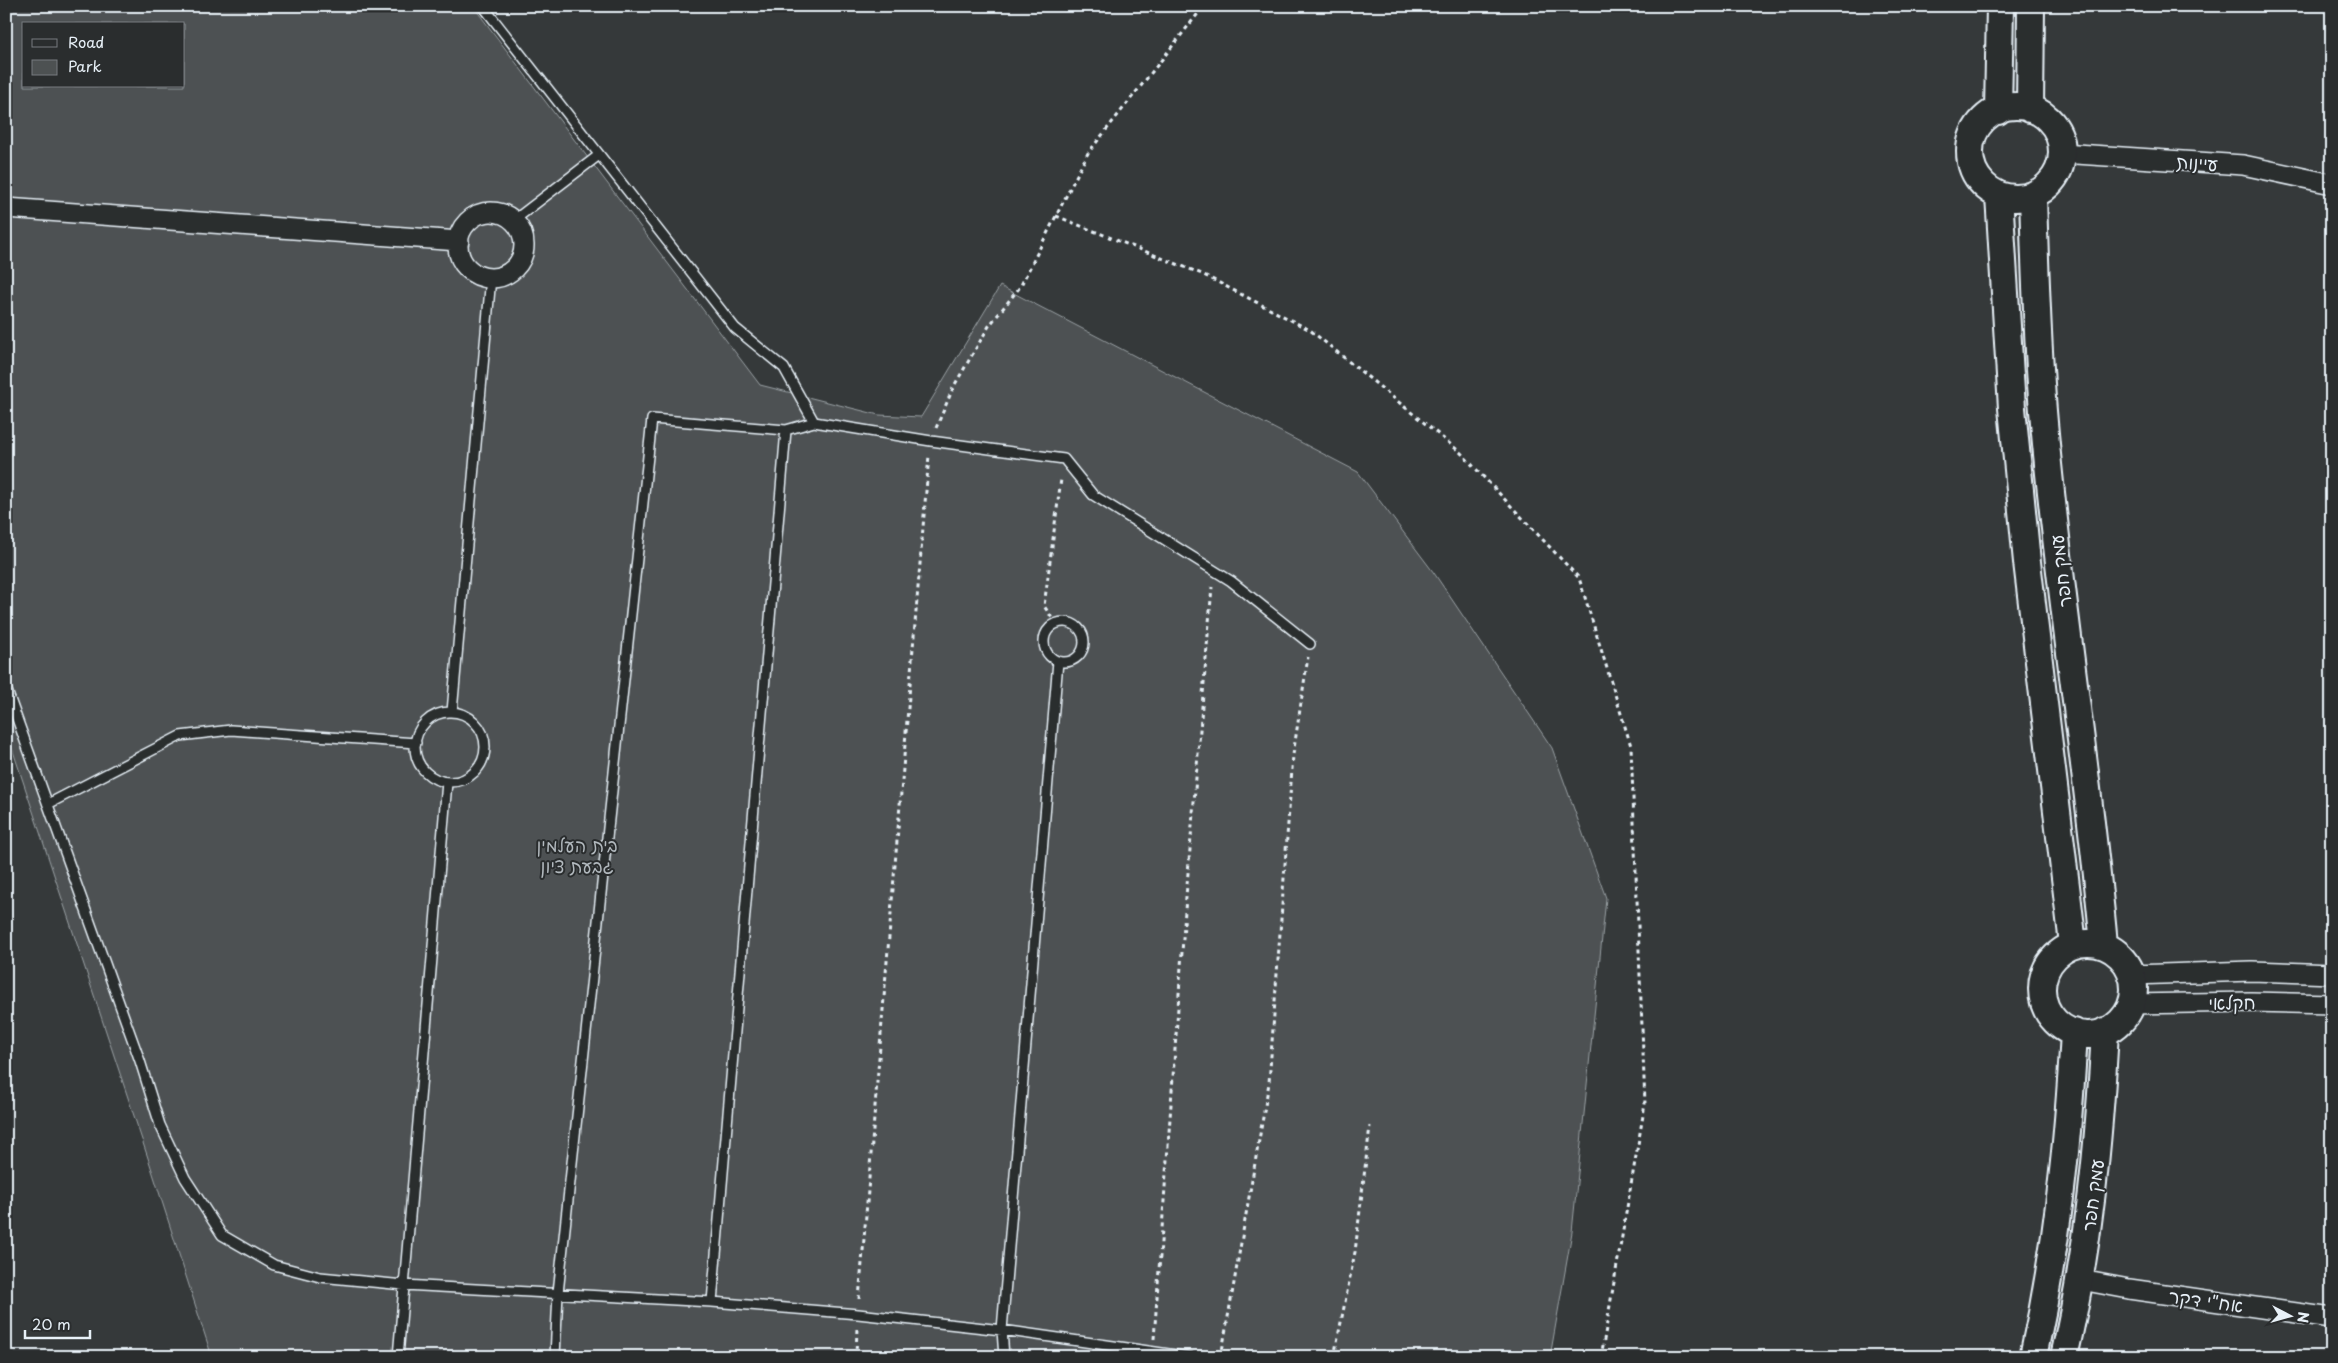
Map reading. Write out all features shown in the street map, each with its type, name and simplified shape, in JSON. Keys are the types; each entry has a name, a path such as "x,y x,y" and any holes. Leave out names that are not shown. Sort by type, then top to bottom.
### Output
{"street":[{"path":"1998,111 2000,6"},
{"path":"2030,109 2031,6"},
{"path":"2021,106 2030,109 2038,112 2052,124 2060,139 2061,153 2056,175 2045,188 2033,195 2011,198 1994,193 1980,182 1972,166 1970,148 1976,130 1987,117 2002,108 2021,106"},
{"name":"עיינות","path":"2061,153 2243,166 2289,173 2332,184"},
{"name":"עמק חפר","path":"2000,195 2012,408 2018,476 2073,944"},
{"name":"עמק חפר","path":"2033,195 2035,290 2043,410 2058,558 2099,888 2104,945"},
{"path":"6,208 459,241"},
{"path":"494,212 506,215 513,221 520,228 524,239 521,260 512,271 502,276 491,277 474,273 463,262 459,250 459,241 464,228 471,219 483,213 494,212"},
{"path":"2093,942 2104,945 2111,947 2124,959 2132,975 2134,993 2129,1011 2117,1025 2105,1031 2083,1035 2065,1030 2052,1018 2043,1002 2042,984 2047,966 2058,952 2073,944 2093,942"},
{"name":"חקלאי","path":"2132,975 2252,971 2332,974"},
{"name":"חקלאי","path":"2131,1004 2251,1002 2332,1004"},
{"name":"עמק חפר","path":"2064,1357 2081,1280 2094,1183 2105,1031"},
{"name":"עמק חפר","path":"2033,1357 2048,1285 2062,1193 2074,1032"},
{"name":"אח\"י דקר","path":"2081,1280 2128,1289 2332,1318"}],"lane":[{"path":"483,6 735,328 784,368 814,422"},
{"path":"513,221 599,155"},
{"path":"452,712 491,277"},
{"path":"555,1357 558,1293 652,419 786,430 814,422 931,441 1064,459 1093,495 1231,581 1310,644"},
{"path":"712,1302 786,430"},
{"path":"1062,622 1075,625 1083,634 1084,641 1081,653 1071,661 1058,661 1047,653 1044,639 1046,633 1056,624 1062,622"},
{"path":"1004,1357 1002,1330 1058,661"},
{"path":"6,688 140,1061 160,1125 185,1178 222,1235 274,1265 320,1277 404,1285 712,1302 858,1314 1002,1330 1190,1357"},
{"path":"452,712 473,720 480,729 484,739 485,750 483,761 468,778 447,782 438,780 423,769 416,752 416,743 419,733 428,721 442,713 452,712"},
{"path":"48,804 180,736 231,730 416,743"},
{"path":"398,1357 447,782"}],"path":[{"path":"856,1357 858,1314 931,441 954,386 989,326 1020,287 1088,154 1204,6"},
{"path":"1056,216 1202,274 1310,330 1460,452 1579,578 1631,746 1645,1104 1601,1357"},
{"path":"1056,624 1044,606 1064,459"},
{"path":"1153,1351 1187,888 1213,570"},
{"path":"1221,1357 1269,1084 1294,755 1310,644"},
{"path":"1334,1357 1355,1252 1370,1126"}],"green space":[{"name":"בית העלמין גבעת ציון","path":"6,6 473,6 760,385 879,415 921,417 1000,286 1358,472 1434,573 1552,748 1606,898 1572,1232 1550,1357 212,1357 6,730"}]}
